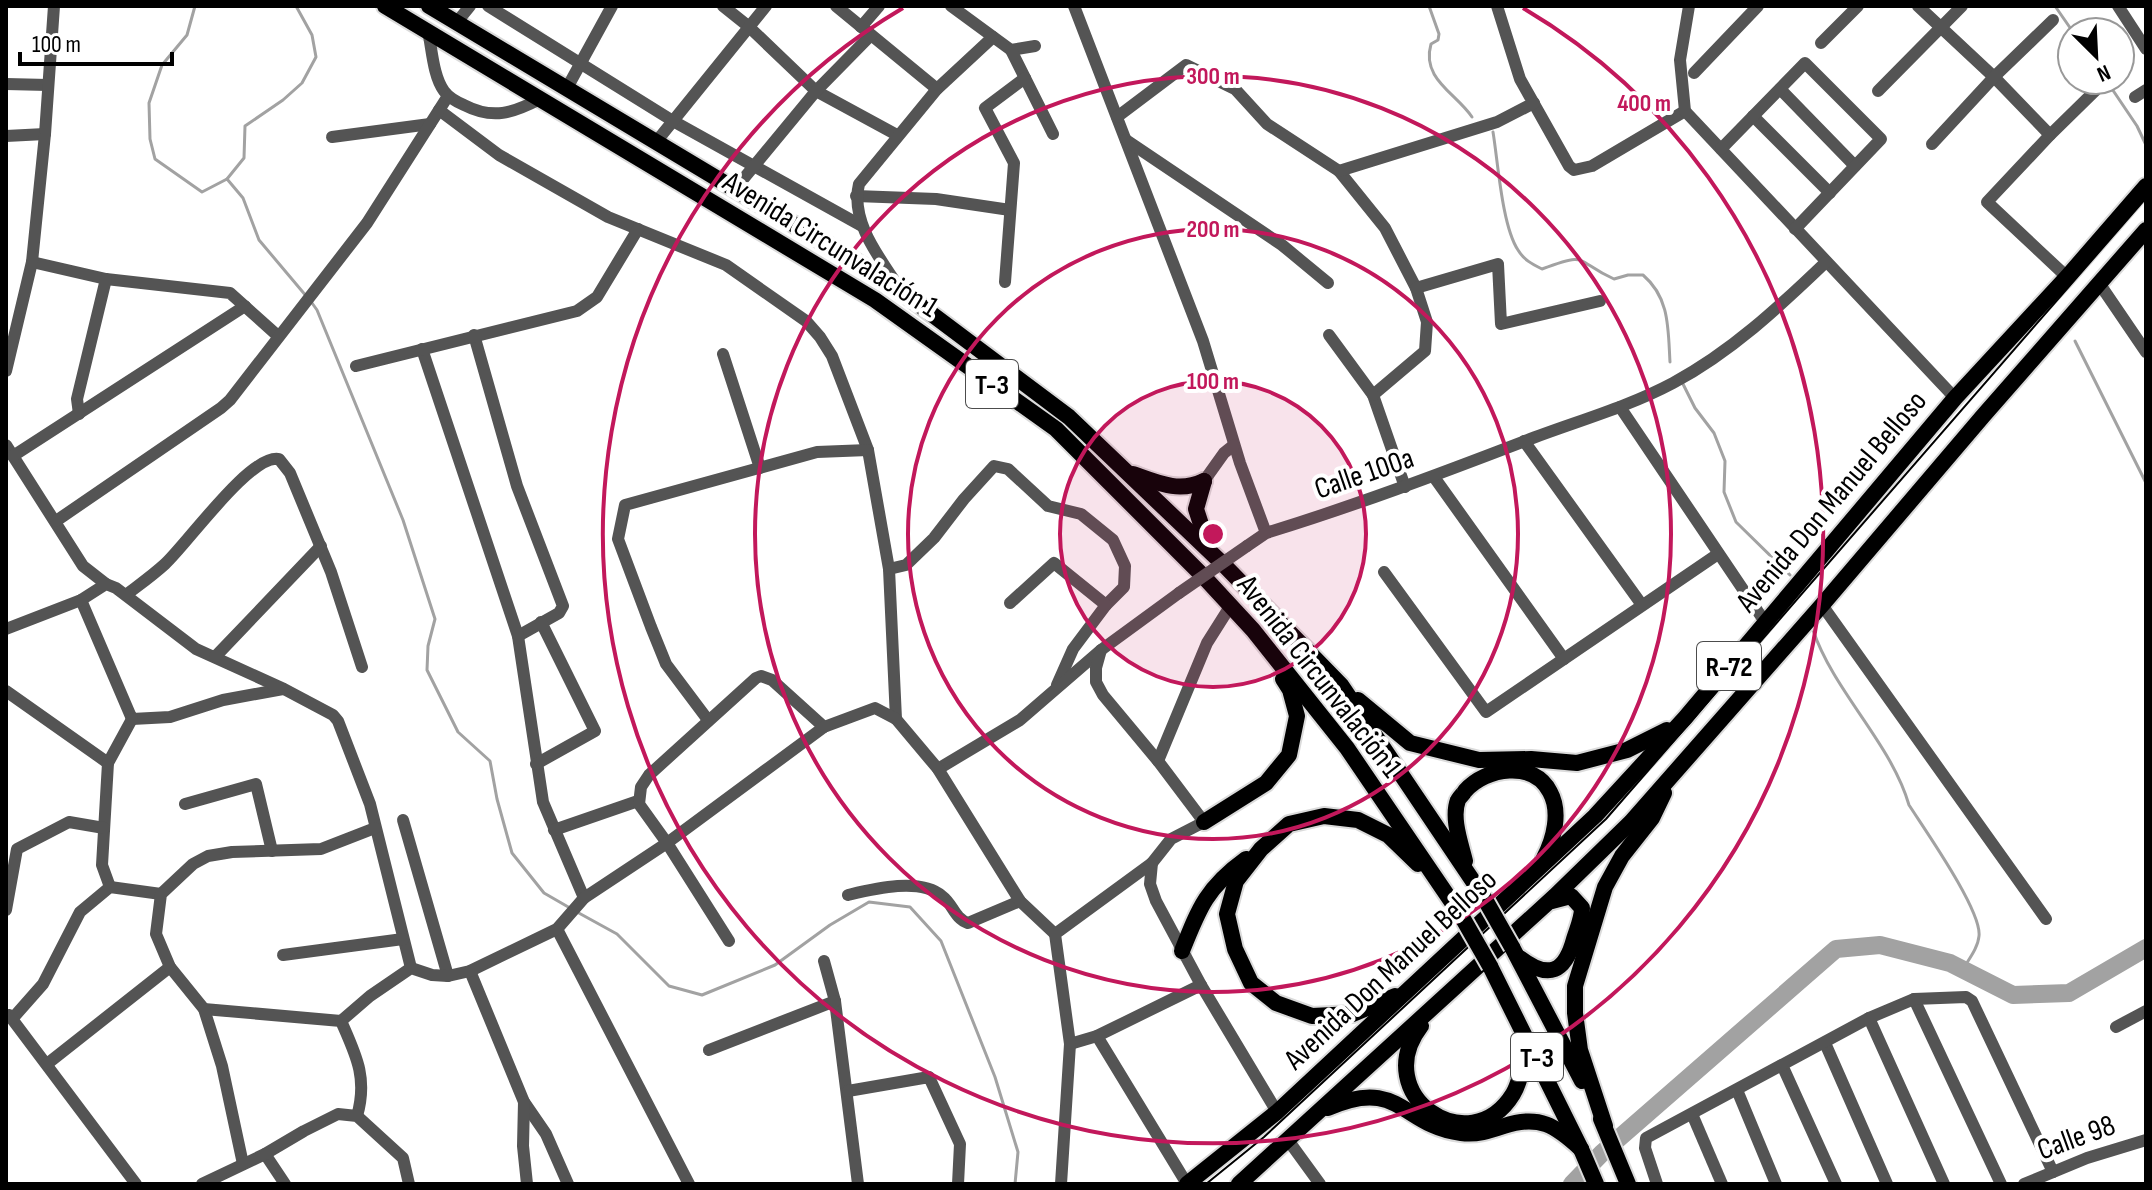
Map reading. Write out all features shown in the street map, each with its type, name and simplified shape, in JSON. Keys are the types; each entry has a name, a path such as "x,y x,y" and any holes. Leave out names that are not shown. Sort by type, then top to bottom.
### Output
{"main road":[{"name":"Avenida Circunvalación 1","path":"385,6 875,300 1056,429 1231,605 1347,748 1462,917 1528,1040 1594,1180"},
{"name":"Avenida Circunvalación 1","path":"429,6 901,290 1069,417 1210,551 1341,685 1467,870 1515,952 1605,1126 1628,1184"},
{"name":"Avenida Don Manuel Belloso","path":"1277,1112 1595,816 1685,718 1955,398 2146,186"},
{"name":"Avenida Don Manuel Belloso","path":"1318,1113 1547,904 1631,822 2146,230"},
{"path":"1126,471 1176,488 1189,488 1204,481"},
{"path":"1204,481 1196,509 1210,551"},
{"path":"1204,822 1266,783 1289,755 1297,716 1290,690 1253,630"},
{"path":"1341,685 1410,743 1479,760 1531,759 1577,763 1627,750 1661,734 1685,718"},
{"path":"1467,870 1457,822 1458,800 1472,783 1489,774 1505,771 1530,773 1550,792 1555,818 1552,842 1538,870"},
{"path":"1605,1126 1580,1050 1575,986 1605,887 1622,856 1652,818 1672,775"},
{"path":"1182,951 1211,888 1289,824 1324,816 1358,820 1388,835 1444,888"},
{"path":"1261,849 1236,881 1227,914 1235,949 1251,983 1276,1003 1312,1016 1353,1014 1408,990"},
{"path":"1515,952 1529,965 1552,971 1562,966 1569,957 1582,908 1571,896 1547,904"},
{"path":"1442,999 1411,1039 1405,1060 1408,1082 1413,1091 1429,1111 1441,1118 1475,1123 1503,1107 1515,1092 1528,1040"},
{"path":"1318,1113 1361,1097 1384,1098 1398,1103 1428,1124 1459,1133 1489,1132 1515,1123 1547,1123 1559,1129 1581,1149"},
{"name":"R-72","path":"1187,1184 1277,1112"},
{"name":"R-72","path":"1239,1184 1318,1113"}],"street":[{"path":"6,371 32,262 54,6"},
{"path":"457,22 470,6"},
{"path":"488,6 673,121 862,226"},
{"path":"567,88 612,6"},
{"path":"723,6 816,91 897,135"},
{"path":"656,142 766,6"},
{"path":"836,6 937,89"},
{"path":"735,189 866,31 879,6"},
{"path":"951,6 1011,50 1053,134"},
{"path":"1074,6 1203,341 1234,445 1266,533"},
{"path":"1497,6 1520,79 1574,170 1592,166 1685,111"},
{"path":"1689,6 1680,60 1685,111 1955,398"},
{"path":"1694,73 1758,6"},
{"path":"1821,43 1858,6"},
{"path":"1918,6 2050,135"},
{"path":"1878,91 1962,6"},
{"path":"2118,6 2146,49"},
{"path":"1932,144 1994,77 2053,20"},
{"path":"428,31 441,86 448,96 481,113 495,115 518,111 540,99"},
{"path":"901,290 862,226 856,196 859,184 937,89 993,37"},
{"path":"1011,50 1035,46"},
{"path":"1721,149 1805,63 1881,139 1795,229"},
{"path":"1117,117 1186,65 1235,89 1267,124 1339,171 1385,228 1416,288 1427,322 1425,351 1373,395"},
{"path":"1005,282 1014,163 985,108 1025,78"},
{"path":"6,84 48,85"},
{"path":"1780,89 1855,166"},
{"path":"56,521 221,408 367,223 448,96"},
{"path":"2067,277 1987,202 2090,96"},
{"path":"1339,171 1394,157 1497,122 1534,103"},
{"path":"439,110 499,155 608,217 726,265 806,321 832,356 868,450 889,569 896,719"},
{"path":"1753,116 1830,193"},
{"path":"332,137 430,124"},
{"path":"6,136 45,134"},
{"path":"1126,140 1282,245 1328,283"},
{"path":"856,196 936,199 1010,210"},
{"path":"356,366 585,307 597,297 638,229"},
{"path":"32,262 106,279 230,293 278,336"},
{"name":"Calle 100a","path":"938,769 1020,720 1101,650 1266,533 1434,477 1620,407 1673,383 1770,316 1826,262"},
{"path":"1416,288 1498,264 1501,324 1600,301"},
{"path":"79,414 77,399 106,279"},
{"path":"2099,283 2144,343"},
{"path":"245,306 79,414 10,451 83,566 196,649 284,689 338,721 370,804 411,968"},
{"path":"474,335 517,486 563,606 559,613 518,636"},
{"path":"1329,335 1373,395 1405,487"},
{"path":"422,349 518,636 543,802 582,900"},
{"path":"723,354 760,468"},
{"path":"1620,407 1765,622"},
{"path":"1524,441 1642,605"},
{"path":"1204,481 1224,453 1234,445"},
{"path":"708,720 666,664 618,539 625,505 817,452 868,450"},
{"path":"6,629 116,589 167,563 219,502 270,458 279,459 286,465 321,546 362,667"},
{"path":"889,569 906,565 934,538 994,466 1008,469 1048,506 1081,514 1113,540 1125,566 1124,587 1106,605 1073,649 1054,692"},
{"path":"1434,477 1564,659"},
{"path":"215,657 321,546"},
{"path":"1384,572 1486,712 1718,554"},
{"path":"1010,603 1054,563 1106,605"},
{"path":"81,600 132,719"},
{"path":"1158,761 1207,643 1231,605"},
{"path":"1822,605 2046,919"},
{"path":"536,764 595,731 541,622"},
{"path":"1055,934 1152,863 1171,839 1204,822 1103,695 1096,682 1101,650"},
{"path":"729,941 667,843 645,815 638,801 641,787 649,775 708,720 761,676 772,680 824,727"},
{"path":"132,719 170,717 223,700 284,689"},
{"path":"6,691 108,763"},
{"path":"204,1009 341,1021 389,981 411,968 432,975 448,976 470,971 561,923 582,900 667,843 824,727 875,708 896,719 938,769 1020,901 1055,934 1070,1044 1061,1184"},
{"path":"110,887 102,865 108,763 132,719"},
{"path":"185,804 256,784 272,851"},
{"path":"554,830 638,801"},
{"path":"403,820 448,976"},
{"path":"6,910 17,849 69,822 104,828"},
{"path":"243,1164 222,1066 204,1009 170,967 156,934 161,894 198,860 217,854 321,849 375,828"},
{"path":"1152,863 1150,884 1156,901 1201,985 1277,1112"},
{"path":"848,895 877,888 916,886 941,895 960,920 968,923 1020,901"},
{"path":"136,1184 9,1016 43,984 80,912 110,887 161,894"},
{"path":"561,923 689,1184"},
{"path":"283,955 403,939"},
{"path":"824,961 835,1001 858,1184"},
{"path":"47,1064 170,967"},
{"path":"470,971 524,1102 546,1134 568,1184"},
{"path":"1070,1044 1097,1036 1201,985"},
{"path":"1657,1184 1645,1148 1646,1138 1869,1018 1914,999 1966,997 1972,1001 2053,1172"},
{"path":"1914,999 2001,1184"},
{"path":"709,1050 835,1001"},
{"path":"2116,1027 2146,1011"},
{"path":"1869,1018 1944,1184"},
{"path":"341,1021 360,1063 363,1097 357,1116"},
{"path":"1097,1036 1187,1184"},
{"path":"1825,1043 1887,1184"},
{"path":"1782,1065 1836,1184"},
{"path":"848,1091 929,1077 960,1144 958,1184"},
{"path":"1737,1090 1776,1184"},
{"path":"524,1102 523,1146 527,1184"},
{"path":"202,1184 338,1114 357,1116 403,1158 409,1184"},
{"path":"1692,1114 1722,1184"},
{"path":"1288,1140 1320,1184"},
{"name":"Calle 98","path":"2024,1184 2087,1158 2146,1140"},
{"path":"265,1154 285,1184"}],"waterway":[{"path":"195,6 187,35 162,65 149,103 150,139 155,159 202,192 227,179 243,198 259,240 307,297"},
{"path":"227,179 244,158 245,126 302,83 316,57 312,35 296,6"},
{"path":"1429,6 1439,34 1438,40 1431,44 1431,67 1442,85 1472,117"},
{"path":"2055,6 2062,16"},
{"path":"2117,96 2146,145"},
{"path":"1493,132 1504,210 1520,253 1542,269 1568,260 1581,260 1614,279 1643,275 1663,304 1670,362"},
{"path":"312,303 403,520 435,619 428,646 427,670 458,732 490,761 512,853 544,893 570,908"},
{"path":"2075,341 2146,483"},
{"path":"1683,384 1695,408 1714,433 1725,461 1724,492 1736,522 1790,575"},
{"path":"1813,630 1834,675 1889,760 1909,805 1972,908 1979,936 1963,969"},
{"path":"577,912 617,934 669,986 702,995 775,965 830,925 869,902 910,907 941,941 995,1077 1018,1152 1015,1184"},
{"path":"1572,1184 1602,1153 1836,949 1880,945 1950,963 2013,995 2069,993 2146,948"}],"tram line":[{"path":"1206,1184 1264,1137 1606,819 2146,198"}]}
